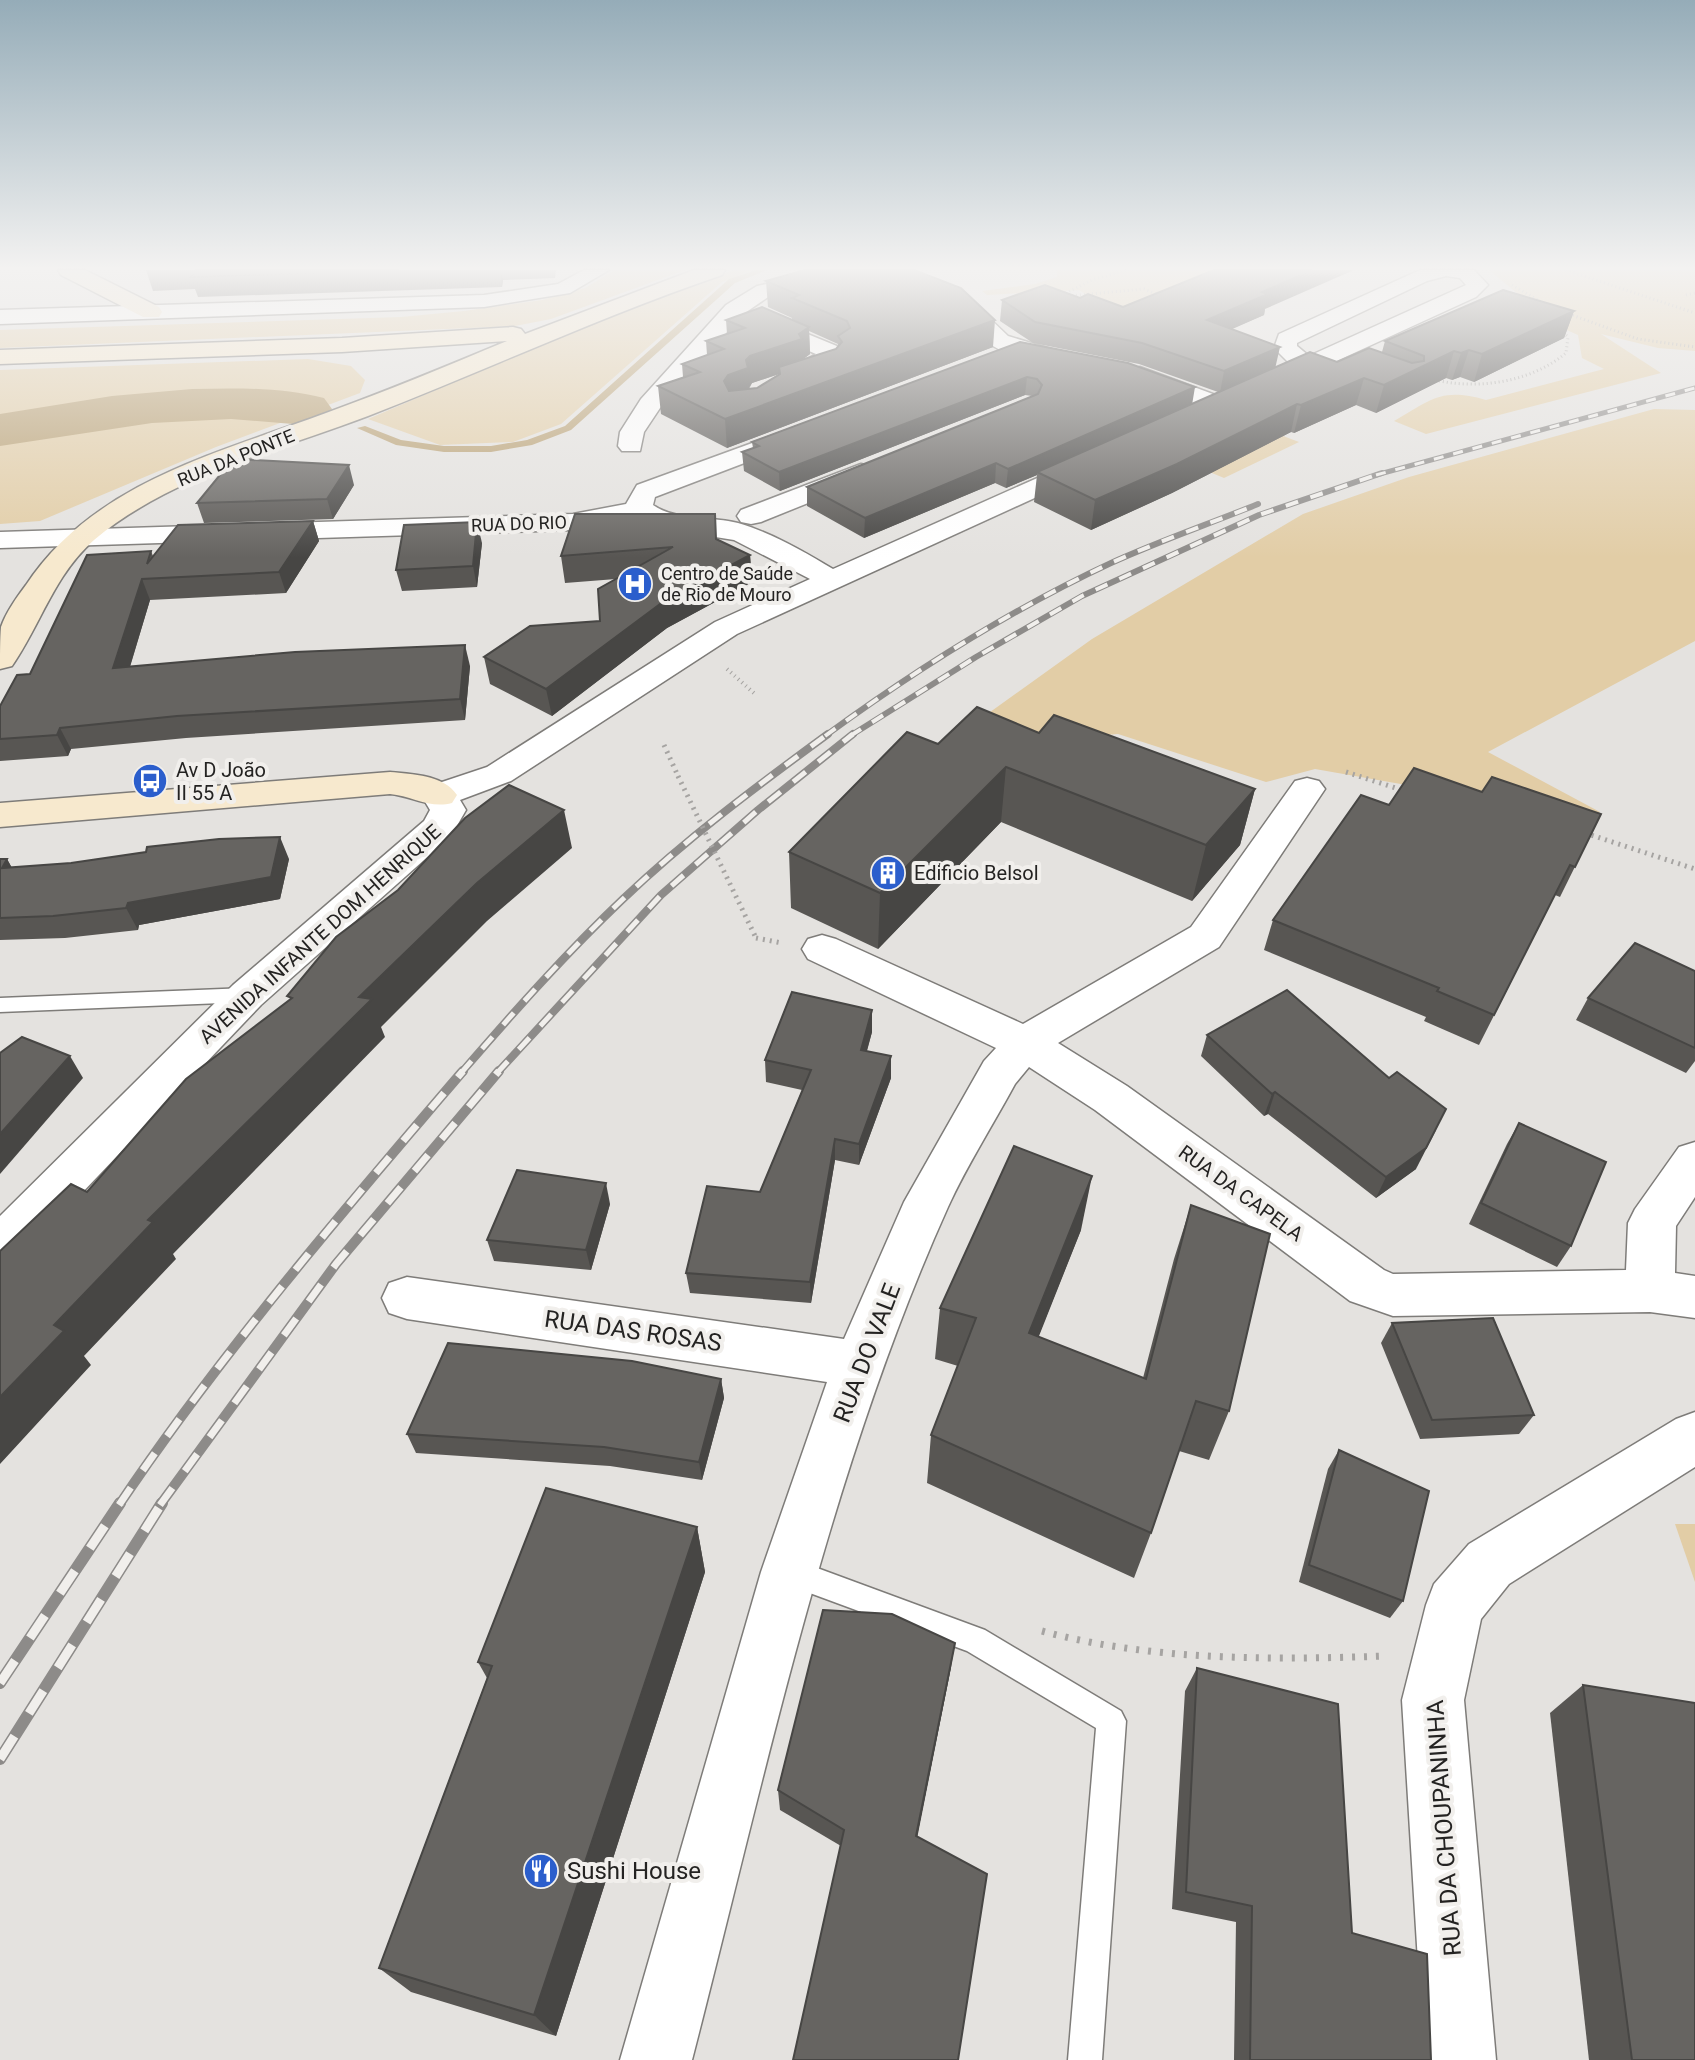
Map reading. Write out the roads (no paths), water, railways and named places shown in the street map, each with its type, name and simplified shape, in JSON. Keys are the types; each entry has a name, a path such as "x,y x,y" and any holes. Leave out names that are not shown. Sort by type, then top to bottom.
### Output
{"street":[{"path":"379,366 392,382 383,401"},
{"path":"447,366 466,367"},
{"path":"631,446 632,432 650,404 684,366"},
{"path":"801,377 827,369 822,366"},
{"path":"1192,418 1314,366"},
{"name":"RUA DA PONTE","path":"0,659 43,578 82,535 100,521 158,490 466,367"},
{"path":"1116,368 1173,385 1220,405"},
{"path":"641,509 638,501 646,491 819,427"},
{"name":"AVENIDA INFANTE DOM HENRIQUE","path":"0,1247 247,995 438,828 448,810 439,795 499,774 726,628 1107,455"},
{"path":"751,516 881,464"},
{"name":"RUA DO RIO","path":"0,540 82,535 573,522 641,509 662,519 714,526 751,537 777,548 830,579"},
{"path":"0,815 390,783 414,785 439,795"},
{"name":"RUA DO VALE","path":"656,2060 790,1572 859,1364 927,1202 999,1073 1025,1043 1205,937 1307,789"},
{"name":"RUA DA CAPELA","path":"822,949 1025,1043 1111,1098 1367,1286 1393,1295 1673,1294"},
{"path":"1673,1294 1652,1223 1695,1160"},
{"name":"RUA DAS ROSAS","path":"407,1298 859,1364"},
{"name":"RUA DA CHOUPANINHA","path":"1460,2060 1433,1700 1455,1605 1489,1564 1695,1437"}],"lane":[{"path":"0,1005 247,995"},
{"path":"790,1572 975,1640 1111,1721 1085,2060"}],"waterway":[{"path":"362,428 399,443 444,449 491,449 529,443 568,428 637,366"},
{"path":"0,430 73,417 192,405 269,405 305,409"}],"railway":[{"path":"1377,475 1695,388"},
{"path":"1377,475 1382,473"},
{"path":"852,735 976,657 1082,596 1259,515 1377,475"},
{"path":"825,736 928,665 1073,581 1129,555 1258,504"},
{"path":"461,1073 560,962 647,877 723,813 828,734"},
{"path":"497,1073 661,895 758,810 852,735"},
{"path":"119,1505 241,1337 463,1071"},
{"path":"160,1505 336,1264 499,1071"},
{"path":"0,1683 120,1503"},
{"path":"0,1759 162,1503"}],"place":[{"name":"Centro de Saúde de Rio de Mouro","path":"635,584"},
{"name":"Av D João II 55 A","path":"150,781"},
{"name":"Edificio Belsol","path":"888,873"},
{"name":"Sushi House","path":"541,1871"}]}
